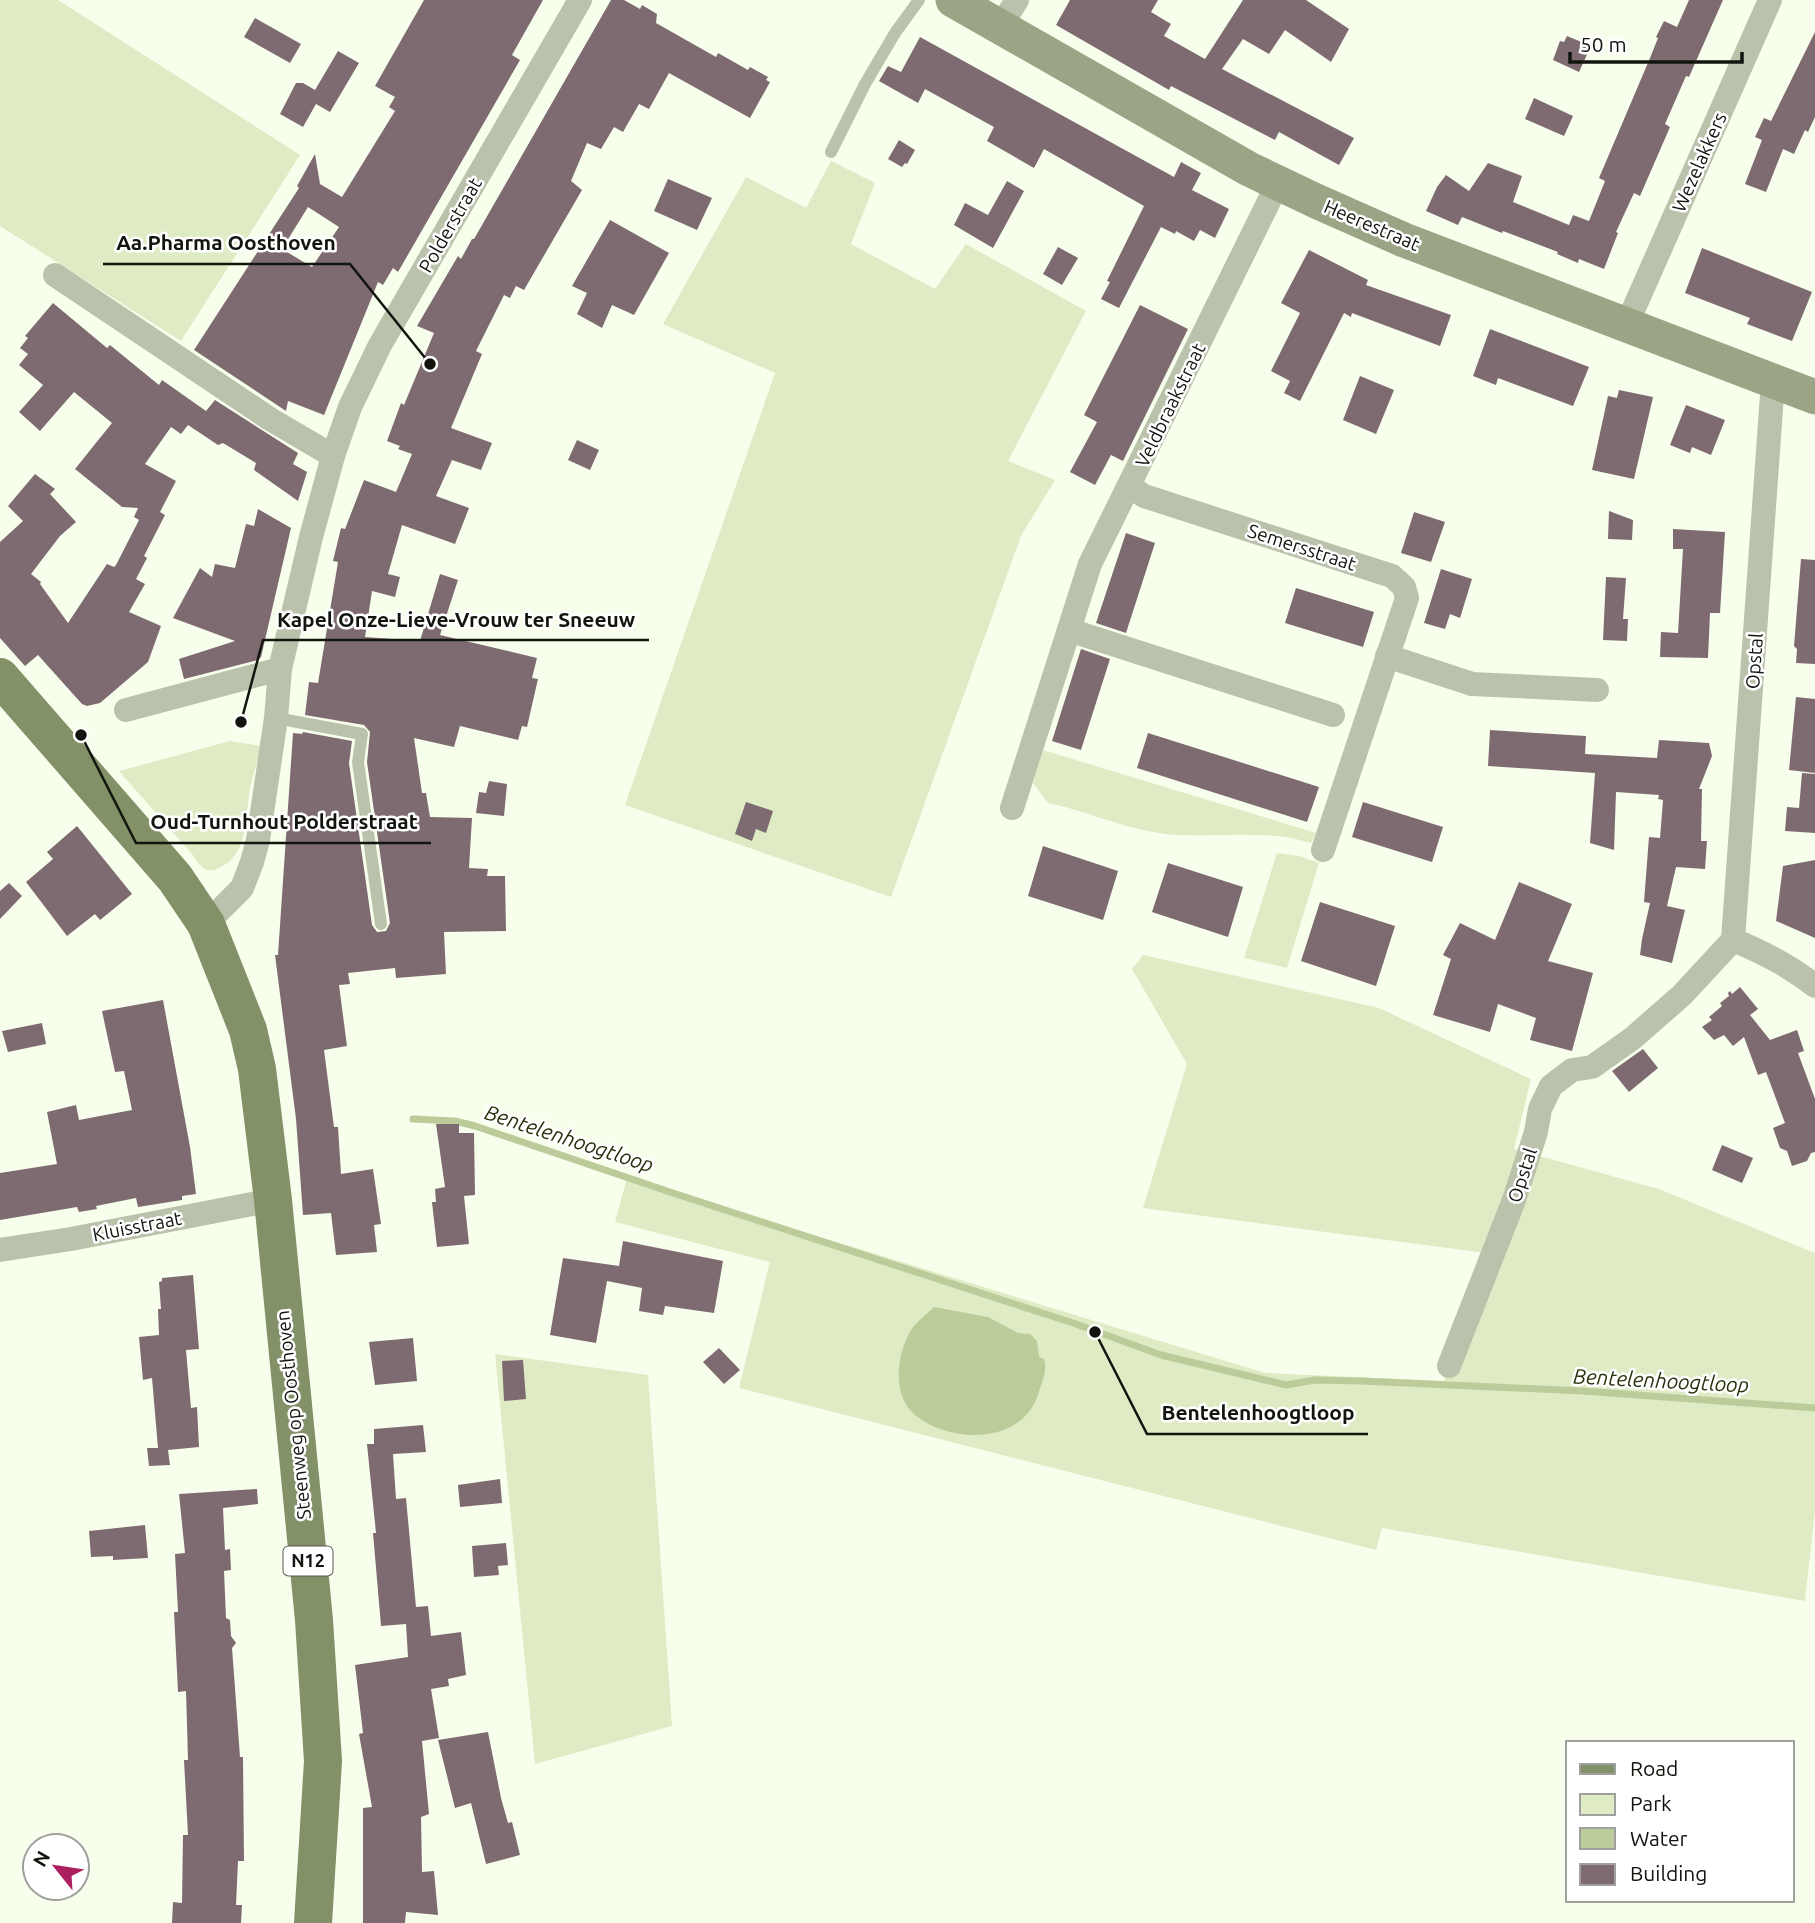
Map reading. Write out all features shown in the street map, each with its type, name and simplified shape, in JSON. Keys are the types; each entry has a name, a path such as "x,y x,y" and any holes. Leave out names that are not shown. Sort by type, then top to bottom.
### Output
{"main road":[{"name":"N12","path":"0,677 175,878 206,924 248,1030 257,1069 273,1200"},
{"name":"Steenweg op Oosthoven","path":"273,1200 314,1620 322,1748 313,1923"}],"street":[{"name":"Polderstraat","path":"206,924 242,888 252,862 258,840 276,718 280,669 310,537 333,456 358,387 580,0"},
{"name":"Heerestraat","path":"953,0 1009,14 1249,169 1278,183 1404,240 1815,397"},
{"name":"Wezelakkers","path":"1628,324 1770,0"},
{"name":"Veldbraakstraat","path":"1012,808 1090,564 1278,183"},
{"path":"55,275 270,419 333,456"},
{"name":"Opstal","path":"1449,1366 1514,1200 1536,1132 1540,1109 1551,1086 1572,1070 1592,1067 1633,1038 1682,995 1733,940 1773,381"},
{"name":"Semersstraat","path":"1130,486 1144,496 1392,576 1404,587 1407,598 1323,850"},
{"path":"1069,630 1333,715"},
{"path":"1387,656 1472,684 1597,690"},
{"path":"126,709 280,669"},
{"path":"1733,940 1795,970 1815,986"},
{"name":"Kluisstraat","path":"0,1250 273,1200"}],"lane":[{"path":"831,152 865,84 895,33 919,0"},
{"path":"276,718 362,734 358,762 381,924"}],"green space":[{"path":"0,0 58,0 300,155 181,341 0,226"},
{"path":"831,161 875,183 851,244 935,289 966,244 1086,311 1008,461 1055,480 1021,536 891,897 625,805 775,373 663,324 746,177 806,208"},
{"path":"230,741 261,746 250,788 244,832 237,853 221,867 207,870 200,866 119,771"},
{"path":"1043,750 1316,833 1311,843 1276,836 1167,834 1137,829 1048,803 1033,783"},
{"path":"1277,853 1299,856 1319,863 1287,968 1244,958"},
{"path":"1143,955 1379,1008 1531,1079 1514,1149 1659,1189 1815,1253 1815,1511 1805,1601 1382,1528 1376,1550 739,1388 770,1262 615,1222 627,1178 1265,1373 1444,1381 1486,1253 1143,1208 1187,1064 1132,969"},
{"path":"495,1354 648,1375 672,1726 535,1764"}],"water":[{"path":"934,1307 988,1317 1018,1333 1030,1334 1037,1341 1039,1357 1044,1359 1045,1364 1044,1377 1029,1411 1017,1423 1001,1431 965,1435 930,1425 907,1407 899,1385 902,1350 911,1330"}],"building":[{"path":"424,0 543,0 512,55 520,60 398,272 393,268 383,285 378,282 324,415 288,401 286,411 194,350 299,188 297,186 315,154 320,184 342,197 395,111 389,107 395,97 375,86","holes":["308,207 339,227 312,267 282,249"]},
{"path":"611,0 624,0 640,9 642,5 657,14 656,23 716,57 718,53 748,70 750,67 768,77 766,80 770,82 750,118 669,73 649,109 639,104 623,132 614,127 601,149 587,143 571,181 582,190 524,290 516,286 510,298 504,295 476,351 482,354 451,428 492,443 481,470 452,460 436,496 469,508 455,544 402,525 388,574 400,577 395,597 372,591 365,637 420,641 440,574 458,580 440,635 537,658 532,678 538,679 527,727 522,726 518,740 460,726 454,747 414,738 422,793 426,793 430,817 472,818 469,868 488,869 487,876 505,876 506,931 444,932 446,974 396,978 395,968 348,973 350,984 339,985 347,1046 324,1050 334,1127 338,1127 341,1174 373,1169 381,1224 374,1225 377,1252 336,1255 331,1213 303,1215 296,1119 275,955 278,955 293,733 303,732 352,741 349,763 372,925 377,932 386,931 390,923 367,762 370,732 364,725 305,715 309,682 318,683 338,562 333,561 341,528 345,529 364,480 396,492 412,454 387,441 401,403 404,405 434,333 417,326 458,256 461,259 474,239"},
{"path":"1070,0 1158,0 1151,12 1171,24 1164,36 1205,59 1243,0 1306,0 1349,29 1331,62 1285,30 1269,54 1243,39 1222,69 1354,138 1339,165 1279,132 1275,140 1171,86 1169,90 1056,25"},
{"path":"1689,0 1723,0 1665,124 1670,127 1640,196 1634,193 1616,232 1618,233 1604,269 1579,259 1578,263 1557,254 1558,252 1462,217 1458,225 1426,211 1446,175 1469,191 1488,163 1522,176 1513,202 1569,225 1573,215 1589,221 1605,181 1599,178 1650,58 1658,38 1656,37 1664,21 1677,27"},
{"path":"255,18 301,44 290,63 244,37"},
{"path":"1815,32 1815,117 1808,132 1805,130 1794,154 1783,149 1766,192 1745,184 1762,140 1755,137 1764,118 1771,121"},
{"path":"1567,36 1591,46 1579,72 1553,60 1560,41 1564,42"},
{"path":"920,37 1174,177 1181,162 1201,173 1192,190 1229,209 1215,238 1200,230 1194,241 1176,231 1175,234 1161,227 1119,308 1101,299 1110,282 1107,281 1144,206 1044,149 1034,168 987,141 994,127 925,89 918,103 879,81 888,66 901,72"},
{"path":"338,51 359,63 330,112 316,104 303,127 280,114 296,83 303,83 315,90"},
{"path":"1534,98 1573,116 1564,136 1525,119"},
{"path":"899,140 915,150 907,164 902,167 888,159"},
{"path":"668,179 712,198 697,230 654,211"},
{"path":"1007,181 1024,191 993,248 954,225 965,203 988,215"},
{"path":"610,220 669,253 634,315 612,305 602,328 577,314 587,293 572,286"},
{"path":"1058,247 1078,258 1062,285 1043,274"},
{"path":"1702,248 1812,292 1792,341 1747,324 1750,318 1685,293"},
{"path":"1309,250 1368,280 1366,285 1451,315 1440,346 1352,313 1351,317 1344,313 1300,401 1284,393 1290,381 1271,371 1300,313 1281,303"},
{"path":"53,303 107,348 110,345 159,385 162,380 206,411 215,400 298,453 293,464 307,472 298,501 254,470 256,463 223,443 218,445 188,425 181,434 171,427 145,464 176,481 160,512 165,515 144,556 147,558 136,579 145,584 129,612 161,626 148,662 100,703 87,706 82,704 38,655 25,666 0,638 0,542 23,521 8,506 35,474 55,489 50,494 76,522 60,536 31,574 41,582 68,623 107,564 114,567 116,565 139,520 134,517 138,508 122,507 75,469 112,423 74,392 40,431 19,412 43,385 19,365 28,354 20,348 28,338 25,336"},
{"path":"1140,305 1188,329 1123,461 1111,455 1095,485 1070,472 1097,422 1084,415"},
{"path":"1490,329 1589,367 1573,406 1498,378 1496,385 1473,376"},
{"path":"1360,376 1394,390 1376,434 1343,420"},
{"path":"1619,390 1653,397 1634,479 1592,470 1608,396 1617,398"},
{"path":"1686,405 1725,420 1711,455 1692,447 1690,453 1670,445"},
{"path":"577,440 599,450 590,470 568,460"},
{"path":"258,509 291,528 261,657 184,679 179,659 235,641 173,618 200,568 212,577 215,564 235,568 246,524 254,526"},
{"path":"1609,511 1633,520 1632,540 1608,539"},
{"path":"1414,512 1445,522 1431,562 1401,553"},
{"path":"1673,529 1725,532 1720,613 1710,613 1708,658 1660,657 1661,632 1678,633 1683,549 1673,549"},
{"path":"1126,533 1155,543 1126,633 1096,623"},
{"path":"1801,559 1815,560 1815,664 1796,663 1797,649 1794,646"},
{"path":"1441,569 1472,579 1460,618 1450,614 1445,629 1424,623"},
{"path":"1606,577 1626,578 1623,619 1628,619 1627,641 1603,640"},
{"path":"1296,588 1374,612 1363,647 1285,623"},
{"path":"1081,649 1110,659 1081,750 1052,741"},
{"path":"1796,697 1815,699 1815,773 1789,770"},
{"path":"1490,730 1586,736 1585,754 1657,758 1659,740 1709,743 1712,756 1699,789 1702,789 1701,841 1707,841 1705,869 1676,867 1667,906 1685,910 1672,963 1640,955 1650,903 1644,902 1649,837 1660,838 1663,800 1658,799 1659,795 1616,792 1614,850 1590,843 1595,773 1488,766"},
{"path":"1148,733 1319,787 1307,822 1137,768"},
{"path":"1802,773 1815,774 1815,833 1785,831 1787,807 1799,808"},
{"path":"489,781 507,784 504,816 476,813 479,792 486,793"},
{"path":"746,802 773,811 766,833 756,829 752,841 735,834"},
{"path":"1363,802 1443,827 1432,862 1352,837"},
{"path":"77,826 132,894 100,920 95,914 67,936 26,882 53,859 47,852"},
{"path":"1043,846 1118,871 1103,920 1028,896"},
{"path":"1815,860 1815,938 1776,921 1783,866"},
{"path":"1168,863 1243,887 1228,937 1152,912"},
{"path":"1519,882 1572,904 1548,961 1593,973 1572,1051 1530,1040 1536,1018 1498,1004 1490,1032 1433,1015 1451,959 1443,955 1460,923 1495,940"},
{"path":"9,883 22,896 0,919 0,891"},
{"path":"1320,902 1395,926 1376,986 1301,961"},
{"path":"1740,987 1758,1009 1750,1015 1770,1040 1797,1030 1804,1051 1798,1053 1815,1099 1815,1152 1811,1153 1807,1161 1792,1166 1787,1151 1780,1148 1773,1128 1785,1123 1766,1072 1758,1075 1744,1037 1733,1046 1724,1035 1714,1040 1702,1027 1712,1020 1709,1017 1722,1006 1720,1003 1729,996 1728,993 1730,991 1732,994"},
{"path":"163,1000 196,1194 182,1196 182,1200 138,1207 136,1198 79,1212 77,1207 0,1220 0,1173 57,1164 47,1112 76,1105 79,1120 132,1110 124,1071 115,1072 102,1011"},
{"path":"42,1023 46,1044 8,1052 2,1031"},
{"path":"1643,1049 1658,1068 1629,1092 1612,1071"},
{"path":"436,1124 459,1124 459,1133 474,1133 475,1195 464,1196 469,1244 437,1247 432,1202 436,1202 435,1189 445,1187"},
{"path":"1722,1145 1753,1158 1742,1183 1712,1170"},
{"path":"623,1241 723,1261 714,1313 665,1306 663,1315 639,1311 642,1288 607,1281 596,1343 550,1335 563,1258 619,1266"},
{"path":"193,1275 199,1349 186,1350 191,1408 197,1407 199,1447 168,1450 170,1465 149,1466 147,1448 158,1448 152,1378 143,1380 139,1337 159,1335 159,1282 162,1278"},
{"path":"413,1338 417,1381 375,1385 369,1342"},
{"path":"719,1348 740,1370 724,1384 703,1362"},
{"path":"523,1360 526,1399 504,1401 502,1361"},
{"path":"423,1425 426,1452 393,1454 396,1499 406,1498 416,1607 428,1606 431,1636 461,1632 466,1675 448,1679 449,1686 431,1689 439,1738 422,1741 429,1814 421,1817 422,1872 434,1871 438,1915 406,1912 405,1923 363,1923 363,1808 372,1807 359,1734 363,1733 355,1665 408,1657 406,1624 381,1626 373,1533 376,1533 367,1444 374,1444 374,1429"},
{"path":"500,1479 502,1503 460,1507 458,1485"},
{"path":"257,1489 258,1504 223,1508 225,1550 230,1549 231,1570 224,1571 226,1618 230,1620 231,1636 236,1643 232,1648 240,1757 243,1757 244,1861 238,1861 236,1905 242,1905 241,1923 172,1923 173,1902 182,1903 183,1835 188,1835 184,1760 188,1760 186,1691 178,1692 174,1612 178,1612 175,1554 185,1553 179,1494"},
{"path":"145,1525 148,1558 113,1560 113,1556 91,1557 89,1531"},
{"path":"506,1543 508,1565 498,1566 499,1575 474,1577 472,1546"},
{"path":"488,1732 501,1798 508,1823 512,1822 520,1855 486,1864 471,1803 455,1808 438,1740"}],"waterway":[{"name":"Bentelenhoogtloop","path":"413,1119 455,1121 475,1126 1076,1324 1161,1355 1286,1385 1315,1380 1362,1381 1583,1391 1815,1408"}],"place":[{"name":"Aa.Pharma Oosthoven","path":"430,364"},
{"name":"Kapel Onze-Lieve-Vrouw ter Sneeuw","path":"241,722"},
{"name":"Oud-Turnhout Polderstraat","path":"81,735"},
{"name":"Bentelenhoogtloop","path":"1095,1332"}]}
